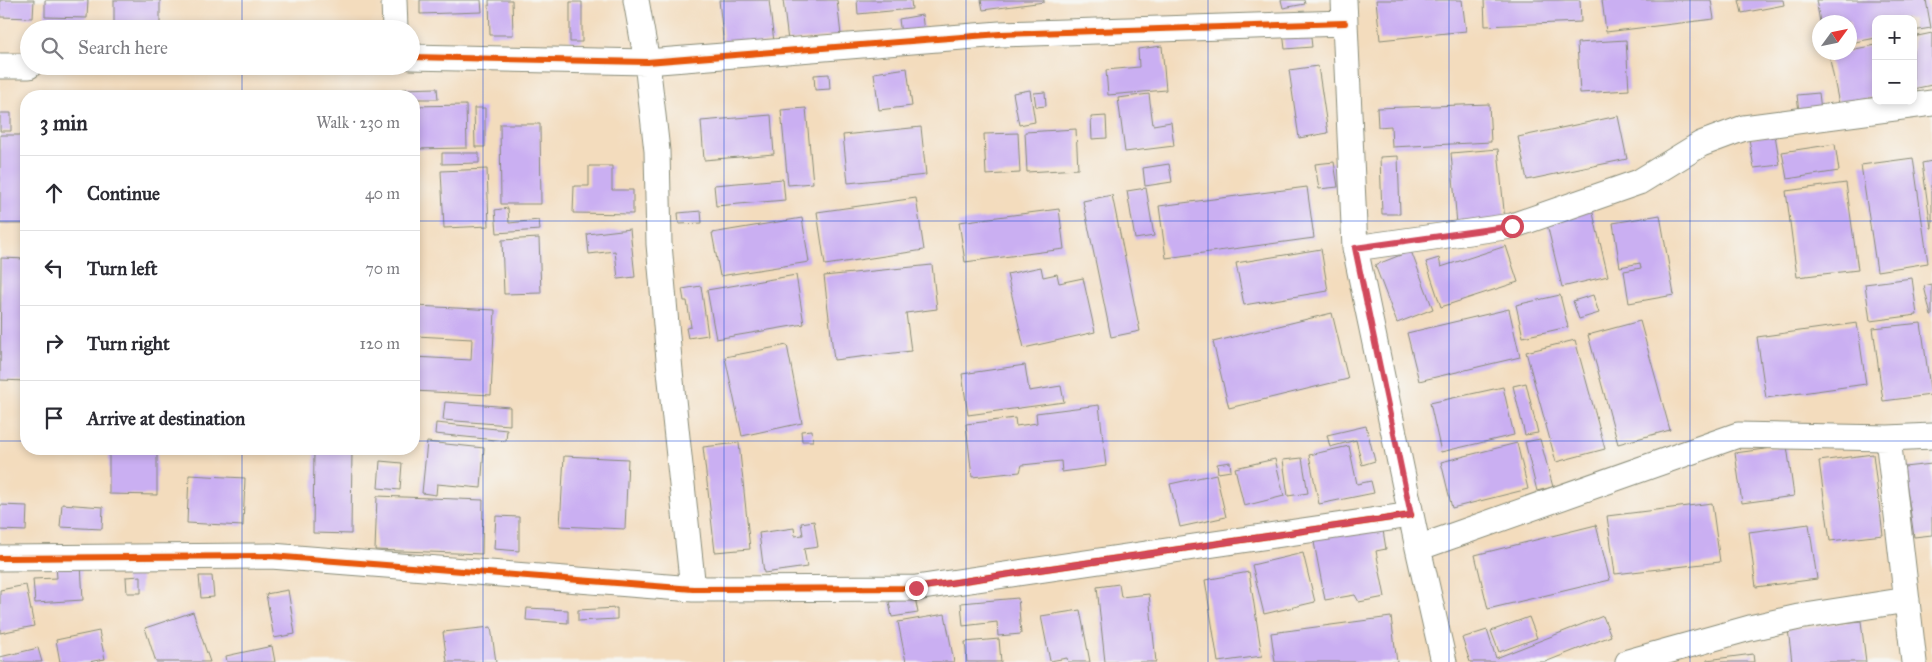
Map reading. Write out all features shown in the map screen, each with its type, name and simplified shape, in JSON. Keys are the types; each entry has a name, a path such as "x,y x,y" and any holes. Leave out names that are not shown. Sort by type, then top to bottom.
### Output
{"street":[{"path":"394,0 395,20"},
{"path":"636,0 657,151 659,244 670,371 693,589"},
{"path":"420,56 646,62 1000,34 1345,12 1355,248 1444,662"},
{"path":"0,66 20,66"},
{"path":"1355,248 1512,226 1639,182 1701,144 1744,128 1932,102"},
{"path":"1418,548 1738,435 1888,438 1932,436"},
{"path":"1888,438 1914,662"},
{"path":"0,558 271,556 693,589 916,588 1411,515"},
{"path":"1628,662 1750,628 1799,617 1908,600"}],"building":[{"path":"0,0 34,0 33,18 0,17"},
{"path":"45,0 88,0 87,18 45,17"},
{"path":"114,0 160,0 160,20 114,20"},
{"path":"420,0 481,0 482,12 420,14"},
{"path":"489,0 512,0 513,35 490,35"},
{"path":"719,0 769,0 774,42 724,47"},
{"path":"783,0 837,0 841,35 788,41"},
{"path":"857,0 911,0 912,9 858,14"},
{"path":"981,0 1044,0 1044,2 983,10"},
{"path":"1281,0 1304,0 1305,4 1283,8"},
{"path":"1376,0 1462,0 1466,31 1380,40"},
{"path":"1484,0 1580,0 1581,22 1485,26"},
{"path":"1602,0 1711,0 1714,19 1606,32"},
{"path":"1739,0 1783,0 1784,5 1742,13"},
{"path":"1816,0 1926,0 1931,28 1917,30 1917,15 1872,15 1872,39 1857,42 1857,15 1819,15"},
{"path":"570,2 582,2 582,42 570,42"},
{"path":"922,15 924,32 901,35 899,19"},
{"path":"1310,29 1312,47 1285,49 1283,32"},
{"path":"1932,33 1932,85 1917,88 1917,60 1917,36"},
{"path":"1626,40 1629,90 1580,93 1577,43"},
{"path":"1162,46 1166,90 1108,95 1106,70 1139,67 1138,49"},
{"path":"1872,46 1872,98 1839,104 1830,60 1857,60 1857,49"},
{"path":"1318,66 1328,133 1299,138 1289,70"},
{"path":"907,68 912,106 879,110 874,73"},
{"path":"829,74 830,89 815,90 814,75"},
{"path":"437,88 438,99 420,99 420,90 403,89"},
{"path":"1030,90 1035,122 1019,125 1013,93"},
{"path":"1045,92 1046,106 1036,107 1034,93"},
{"path":"1819,93 1821,110 1799,112 1797,95"},
{"path":"1149,94 1153,125 1171,122 1174,146 1125,152 1118,98"},
{"path":"1489,104 1491,142 1392,147 1391,126 1378,127 1377,108"},
{"path":"466,105 467,148 420,149 420,106"},
{"path":"474,108 485,108 485,147 475,147"},
{"path":"806,108 813,183 788,185 781,110"},
{"path":"0,113 11,113 11,131 0,131"},
{"path":"771,115 774,154 704,160 701,121"},
{"path":"1106,116 1107,138 1092,139 1091,117"},
{"path":"1618,116 1627,159 1527,180 1518,137"},
{"path":"500,124 540,124 541,204 501,204"},
{"path":"921,127 926,175 848,183 843,135"},
{"path":"1076,129 1078,169 1027,172 1025,132"},
{"path":"1018,133 1020,173 986,175 984,134"},
{"path":"0,135 20,135 20,224 0,224"},
{"path":"1775,135 1780,165 1754,168 1749,139"},
{"path":"1835,144 1839,171 1787,179 1782,152"},
{"path":"1498,149 1505,221 1457,225 1451,153"},
{"path":"442,153 479,153 479,163 442,164"},
{"path":"1398,156 1400,214 1382,214 1380,157"},
{"path":"1913,158 1928,263 1877,271 1861,165"},
{"path":"1932,161 1932,228 1931,228 1922,163"},
{"path":"1334,162 1338,187 1319,189 1315,164"},
{"path":"1169,164 1172,182 1145,186 1143,168"},
{"path":"589,166 612,166 612,190 633,190 633,214 573,213 574,186 589,186"},
{"path":"487,169 489,226 444,228 441,171"},
{"path":"783,179 785,200 716,206 714,185"},
{"path":"1846,183 1858,270 1797,277 1786,191"},
{"path":"1307,187 1314,238 1166,258 1159,206"},
{"path":"1146,188 1154,236 1135,239 1127,191"},
{"path":"1112,195 1140,331 1111,337 1083,201"},
{"path":"916,198 924,250 825,265 817,212"},
{"path":"508,208 509,223 539,220 540,230 497,233 495,210"},
{"path":"1059,209 1064,249 965,262 959,222"},
{"path":"1592,209 1608,276 1562,287 1546,220"},
{"path":"701,211 702,223 679,224 678,213"},
{"path":"1660,215 1674,295 1629,303 1624,271 1641,268 1640,263 1620,267 1613,223"},
{"path":"802,218 809,262 720,276 712,233"},
{"path":"630,229 635,277 618,279 615,251 589,254 587,234"},
{"path":"539,238 541,293 504,294 502,240"},
{"path":"1506,246 1518,282 1441,307 1426,262 1439,258 1441,267"},
{"path":"1321,249 1328,291 1244,305 1236,263"},
{"path":"1411,251 1433,309 1397,323 1375,265"},
{"path":"1,258 20,259 20,381 0,380"},
{"path":"932,265 937,309 906,313 911,351 834,360 824,276"},
{"path":"1041,267 1043,277 1057,274 1059,283 1083,278 1095,332 1024,348 1007,274"},
{"path":"796,275 804,324 716,339 707,290"},
{"path":"1912,278 1917,315 1870,321 1865,284"},
{"path":"1932,284 1932,316 1931,316 1924,286"},
{"path":"701,286 708,335 688,338 686,328 691,327 687,301 684,301 682,289"},
{"path":"1560,295 1568,327 1523,337 1516,305"},
{"path":"1593,295 1599,313 1579,319 1573,301"},
{"path":"420,306 495,310 491,395 420,391 420,357 471,360 472,339 420,336"},
{"path":"1509,309 1520,357 1419,381 1407,333"},
{"path":"1332,313 1348,379 1229,408 1213,342"},
{"path":"1640,321 1670,430 1618,444 1588,335"},
{"path":"1857,323 1866,384 1766,398 1757,337"},
{"path":"1921,323 1931,395 1883,401 1873,328"},
{"path":"1575,340 1605,449 1556,462 1526,352"},
{"path":"787,345 802,423 742,436 725,357"},
{"path":"1025,365 1029,391 1061,386 1064,402 968,415 962,374"},
{"path":"1526,383 1538,433 1525,435 1513,386"},
{"path":"1503,387 1514,435 1441,452 1430,403"},
{"path":"445,402 510,407 510,425 443,420"},
{"path":"1099,405 1106,466 1062,472 1061,461 1022,465 1020,472 972,477 966,424 1015,418 1016,426 1037,423 1036,413"},
{"path":"436,423 507,430 506,441 435,434"},
{"path":"1366,426 1375,461 1362,465 1356,440 1330,447 1327,435"},
{"path":"812,430 813,441 802,441 801,431"},
{"path":"1540,439 1553,487 1537,491 1525,442"},
{"path":"427,442 484,448 481,488 437,484 436,495 422,493"},
{"path":"739,443 750,549 715,552 703,447"},
{"path":"1517,443 1528,489 1452,508 1441,462"},
{"path":"1349,446 1357,484 1371,481 1374,493 1319,504 1309,455"},
{"path":"1787,446 1794,496 1742,503 1735,453"},
{"path":"1873,454 1883,535 1830,541 1819,461"},
{"path":"109,455 157,455 157,495 109,494"},
{"path":"314,455 352,455 351,534 313,533"},
{"path":"564,456 628,459 625,529 560,526"},
{"path":"1302,458 1308,493 1288,496 1283,460"},
{"path":"1275,459 1284,496 1244,506 1235,468"},
{"path":"380,461 402,463 400,490 378,488"},
{"path":"1230,462 1231,471 1218,473 1217,464"},
{"path":"1932,464 1932,535 1914,537 1904,467"},
{"path":"1216,474 1226,517 1180,527 1170,484"},
{"path":"189,475 245,478 243,526 187,523"},
{"path":"377,496 483,500 482,554 375,550"},
{"path":"1712,503 1720,562 1615,574 1607,516"},
{"path":"62,504 103,507 102,529 60,527"},
{"path":"0,505 27,506 26,531 0,530"},
{"path":"496,516 519,517 519,551 494,549"},
{"path":"814,521 818,547 804,549 807,567 764,573 759,533 794,528 795,536 803,535 801,523"},
{"path":"1382,524 1386,549 1376,551 1385,597 1359,602 1355,595 1325,600 1313,537"},
{"path":"1809,524 1817,579 1756,587 1749,532"},
{"path":"1596,525 1610,580 1488,609 1475,555"},
{"path":"1303,553 1315,602 1264,614 1252,565"},
{"path":"81,564 83,600 35,603 33,579 57,578 56,566"},
{"path":"1249,572 1262,656 1218,662 1205,580"},
{"path":"141,576 141,593 127,593 126,577"},
{"path":"199,576 212,576 214,597 201,598"},
{"path":"1119,584 1121,597 1149,594 1156,662 1105,662 1097,587"},
{"path":"26,585 34,626 0,633 0,590"},
{"path":"288,590 295,634 274,638 266,594"},
{"path":"915,597 918,613 892,617 889,602"},
{"path":"1018,598 1021,634 998,636 997,622 963,626 961,603"},
{"path":"527,608 568,610 568,623 526,620"},
{"path":"617,608 617,619 578,621 578,610"},
{"path":"1080,610 1090,662 1068,662 1067,658 1050,661 1041,616"},
{"path":"193,612 210,662 156,662 145,628"},
{"path":"945,614 954,662 906,662 898,622"},
{"path":"1603,616 1611,636 1545,662 1470,662 1462,638 1487,630 1496,658"},
{"path":"1391,617 1397,662 1275,662 1271,633"},
{"path":"1529,617 1537,638 1499,652 1491,631"},
{"path":"1861,621 1866,662 1792,662 1788,629"},
{"path":"491,627 496,662 447,662 443,632"},
{"path":"99,631 105,659 88,662 60,662 56,640"},
{"path":"999,639 1001,662 967,662 965,642"},
{"path":"272,646 275,662 227,662 226,656"},
{"path":"38,648 42,662 0,662 0,657"},
{"path":"1753,654 1754,662 1707,662 1707,660"}],"cycle path":[{"path":"420,57 647,62 1000,34 1345,23"},
{"path":"0,558 271,556 693,589 916,588 1411,515"}],"route":[{"path":"916,588 1411,515 1355,248 1512,226"}]}
